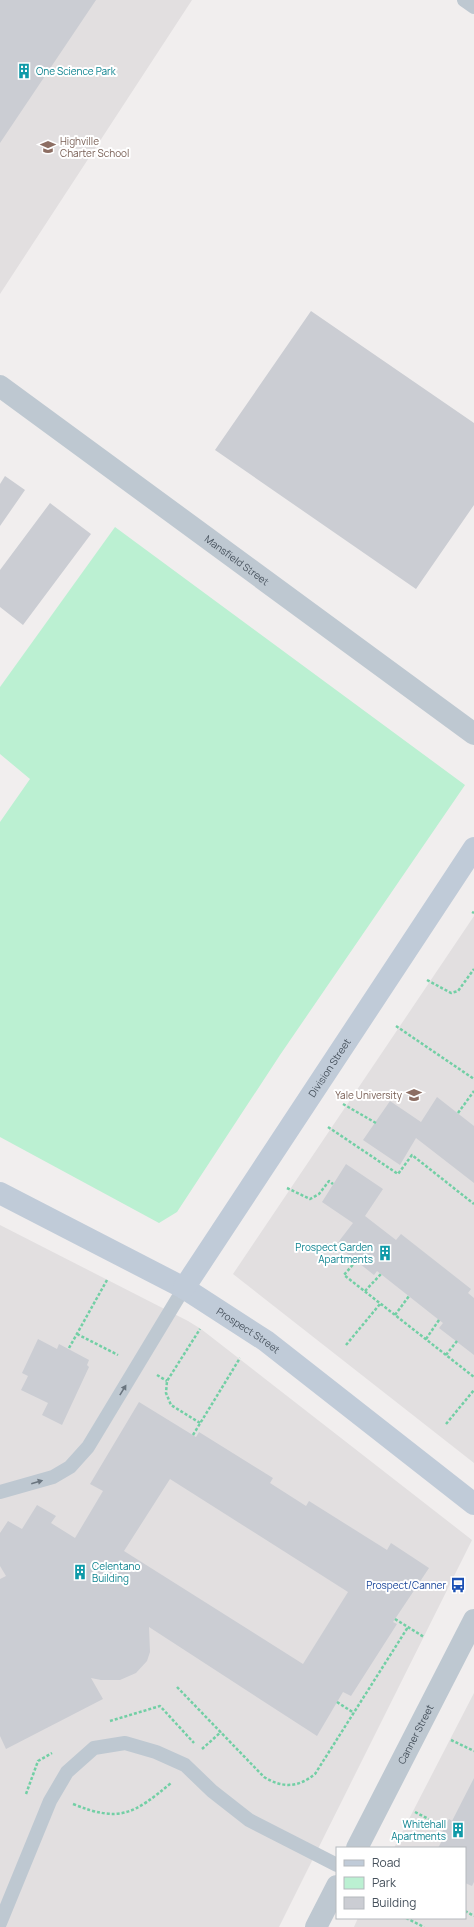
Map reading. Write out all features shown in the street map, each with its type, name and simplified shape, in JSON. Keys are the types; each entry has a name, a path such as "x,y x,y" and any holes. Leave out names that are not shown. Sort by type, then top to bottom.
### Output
{"main road":[{"name":"Division Street","path":"184,1288 474,848"},
{"name":"Prospect Street","path":"0,1193 184,1288 266,1341 474,1504"}],"street":[{"name":"Mansfield Street","path":"0,386 474,734"},
{"name":"Canner Street","path":"358,1847 474,1620"},
{"path":"316,1927 336,1888"}],"lane":[{"path":"464,0 474,7"},
{"path":"0,1492 52,1477 70,1468 88,1447 184,1288"},
{"path":"0,1923 50,1800 67,1772 94,1748 125,1743 156,1752 185,1765 212,1791 249,1820 336,1864"}],"path":[{"path":"427,980 450,992 458,991 474,969"},
{"path":"396,1026 474,1079"},
{"path":"458,1113 474,1091"},
{"path":"344,1104 376,1123"},
{"path":"328,1127 398,1174 412,1155 474,1204"},
{"path":"287,1188 310,1199 319,1194 329,1181 333,1184"},
{"path":"356,1261 344,1275 474,1377"},
{"path":"365,1291 381,1274"},
{"path":"69,1348 107,1280"},
{"path":"395,1315 409,1296"},
{"path":"346,1345 380,1304"},
{"path":"426,1339 439,1320"},
{"path":"200,1423 171,1405 166,1393 167,1381 201,1329"},
{"path":"77,1334 125,1359"},
{"path":"446,1355 457,1341"},
{"path":"193,1435 240,1358"},
{"path":"153,1373 167,1381"},
{"path":"446,1424 474,1390"},
{"path":"395,1619 424,1637"},
{"path":"177,1687 264,1777 280,1785 294,1785 302,1783 315,1774 408,1627"},
{"path":"337,1702 354,1713"},
{"path":"106,1722 160,1706 195,1745"},
{"path":"205,1756 200,1751 221,1732"},
{"path":"452,1740 474,1751"},
{"path":"24,1801 38,1761 58,1750"},
{"path":"70,1804 95,1811 118,1814 128,1813 149,1802 175,1780"},
{"path":"415,1812 444,1827"},
{"path":"408,1919 424,1927"}],"shaded area":[{"name":"Highville Charter School","path":"0,0 192,0 0,294"},
{"name":"Yale University","path":"474,916 474,1463 233,1274"},
{"path":"0,1225 201,1329 472,1540 279,1927 0,1927"},
{"path":"474,1693 474,1927 354,1927 358,1919 466,1919 466,1847 395,1847"}],"green space":[{"path":"115,527 465,785 280,1055 177,1212 159,1223 0,1137 0,822 30,779 0,754 0,687"}],"building":[{"name":"One Science Park","path":"0,0 96,0 0,143"},
{"path":"311,311 474,423 474,505 416,589 215,450"},
{"path":"5,476 25,490 0,526 0,484"},
{"path":"50,503 91,534 23,625 0,607 0,570"},
{"path":"437,1097 474,1126 474,1183 416,1138 400,1165 363,1140 390,1101 421,1122"},
{"name":"Prospect Garden Apartments","path":"346,1164 383,1189 365,1216 396,1240 401,1234 471,1289 468,1293 474,1298 474,1355 439,1328 443,1323 377,1271 374,1275 336,1245 353,1223 322,1202"},
{"path":"38,1339 57,1349 59,1344 89,1360 87,1365 89,1367 62,1425 42,1415 48,1403 21,1390 28,1376 22,1373"},
{"name":"Celentano Building","path":"139,1402 196,1437 199,1432 273,1478 270,1483 306,1506 309,1501 387,1550 391,1543 429,1568 393,1622 397,1624 351,1696 343,1692 317,1736 149,1627 150,1652 147,1661 136,1673 120,1680 101,1680 91,1678 103,1699 6,1749 0,1736 0,1579 6,1576 0,1566 0,1533 8,1521 22,1529 37,1505 56,1516 51,1523 75,1538 103,1491 90,1484","holes":["170,1479 348,1592 303,1664 124,1551"]},
{"name":"Whitehall Apartments","path":"474,1778 474,1882 472,1886 466,1883 466,1847 439,1847 445,1835 442,1833 444,1827 449,1819 452,1821"}],"place":[{"name":"One Science Park","path":"24,71"},
{"name":"Highville Charter School","path":"48,147"},
{"name":"Yale University","path":"414,1095"},
{"name":"Prospect Garden Apartments","path":"385,1253"},
{"name":"Celentano Building","path":"80,1572"},
{"name":"Prospect/Canner","path":"458,1585"},
{"name":"Whitehall Apartments","path":"458,1830"}]}
